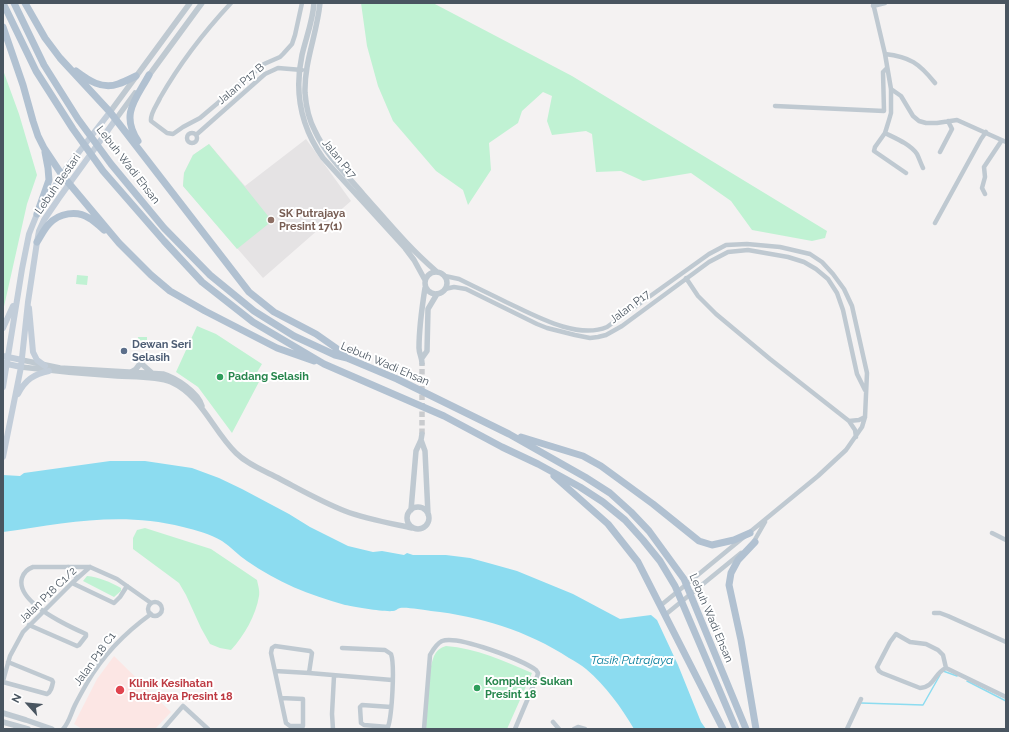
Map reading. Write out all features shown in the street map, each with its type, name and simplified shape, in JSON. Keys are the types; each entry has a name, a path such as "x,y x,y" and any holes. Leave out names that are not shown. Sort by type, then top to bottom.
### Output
{"main road":[{"name":"Lebuh Wadi Ehsan","path":"3,3 36,71 73,129 103,171 202,282 253,322 324,364 444,416 502,447 538,464 580,487 603,502 625,520 660,561 675,586 736,729"},
{"name":"Lebuh Wadi Ehsan","path":"14,3 44,65 78,119 111,164 164,228 210,276 254,312 294,336 335,355 347,358 397,379 509,434 586,477 610,493 631,512 649,531 684,579 746,729"},
{"path":"25,3 44,38 60,58 116,119 249,292 274,312 316,334 347,358"},
{"path":"3,26 36,129 44,148 69,184 119,243"},
{"path":"60,58 88,80 103,86 119,84 136,76"},
{"path":"150,75 130,110 130,122 134,135 174,195"},
{"name":"Lebuh Bestari","path":"3,386 5,360 29,234 37,214 62,175 110,112"},
{"name":"Lebuh Bestari","path":"3,457 22,364 28,302 37,242 44,220 116,119"},
{"path":"37,214 49,180 44,148"},
{"path":"37,242 53,220 68,213 77,213 90,218 170,291 277,348 324,364"},
{"path":"3,328 17,298"},
{"path":"13,403 26,381 47,368 37,360 33,352 31,314 28,302"},
{"path":"5,360 22,364"},
{"path":"509,434 583,456 601,466 653,504 699,541 712,545 734,540 750,533"},
{"path":"538,464 567,487 608,524 638,562 722,729"},
{"path":"755,542 738,560 731,573 728,585 742,640 756,729"}],"street":[{"name":"Lebuh Bestari","path":"110,112 190,3"},
{"name":"Lebuh Bestari","path":"116,119 202,3"},
{"path":"231,3 174,74 151,116 151,121 169,134 173,134 200,118 264,64 280,58 292,44 302,3"},
{"name":"Jalan P17","path":"314,3 303,70 305,94 310,120 321,143 333,160 413,250 436,271"},
{"name":"Jalan P17","path":"320,3 299,86 301,108 306,128 315,147 323,158 405,248 414,260 425,280"},
{"path":"885,3 873,4 891,89 891,113 885,133 875,147 874,151 906,173"},
{"path":"884,54 906,58 917,63 936,83"},
{"name":"Jalan P17 B","path":"196,135 264,74 278,68 303,70"},
{"path":"775,106 884,111 883,72 887,68"},
{"path":"235,88 241,95"},
{"path":"891,89 900,96 913,116 919,121 926,123 961,121 1004,141 984,167 985,176 982,188 984,194"},
{"path":"940,152 952,128 948,121"},
{"path":"187,125 191,133 194,133 197,138 196,141 191,143 187,138 191,133"},
{"path":"935,223 977,145 986,132"},
{"path":"885,133 914,151 923,168"},
{"name":"Jalan P17","path":"446,276 459,279 551,324 594,331 608,327 709,254 726,245 761,244 796,250 810,254 822,262 834,274 852,306 867,373 865,417 862,427 846,450 818,476 767,520 660,606"},
{"path":"726,245 728,252"},
{"name":"Jalan P17","path":"445,289 454,287 466,290 536,324 590,338 606,335 614,331 709,262 728,252 748,250 788,256 804,262 816,269 828,279 837,294 846,320 857,374 866,392"},
{"path":"426,288 430,293 442,293 447,284 446,276 436,271 429,274 425,280 426,288 422,308 419,350 422,361 427,351 428,309 437,294"},
{"path":"686,278 698,296 716,314 770,359 849,421 855,430 856,437"},
{"path":"846,320 854,316"},
{"path":"22,364 47,368 141,375 152,373 163,374 180,382 194,394 201,403 202,408"},
{"path":"130,372 141,365 152,373"},
{"path":"47,368 130,372 173,383 183,389 202,408 230,447 244,460 338,508 369,519 412,528 420,529 426,526 429,520 425,451 422,437 416,451 409,512 408,524 412,528"},
{"path":"849,421 859,420 865,417"},
{"path":"397,524 403,521 409,512 417,507 426,511 428,514"},
{"name":"Jalan P17","path":"665,616 755,542 767,520"},
{"path":"992,533 1006,540"},
{"path":"29,625 77,646 86,636 86,634 43,611 30,600 24,591 22,581 27,569 33,567 90,567 117,579 151,603 158,603 161,605 162,609 160,613 157,615 151,614 149,607 151,603"},
{"path":"68,567 77,578"},
{"name":"Jalan P18 C1/2","path":"3,682 8,662 18,639 43,611 90,567"},
{"path":"72,583 114,603 127,586"},
{"path":"934,613 948,616 1006,642"},
{"name":"Jalan P18 C1","path":"66,728 75,705 88,682 108,654 126,633 151,614"},
{"path":"896,634 910,642 926,644 938,650 943,655 946,668 939,672 930,686 920,688 882,673 877,667 890,642 896,634"},
{"path":"424,729 430,655 441,641 447,640 469,643 492,650 536,670 538,673 537,677 515,729"},
{"path":"281,698 303,699 302,726 287,726 275,671 271,650 272,648 275,646 310,650 312,653 309,673"},
{"path":"342,648 388,651 392,656 391,707 388,727 364,726 362,723 360,707 362,705 391,707"},
{"path":"3,682 47,694 51,691 52,680 8,662"},
{"path":"946,668 1006,698"},
{"path":"275,671 392,680"},
{"path":"333,729 334,676"},
{"path":"847,729 861,699"},
{"path":"163,729 183,706 208,729"},
{"path":"3,713 52,729"},
{"path":"3,722 28,729"},
{"path":"553,722 559,729"},
{"path":"574,729 578,727 585,729"}],"shaded area":[{"name":"SK Putrajaya Presint 17(1)","path":"306,139 351,201 263,278 183,186 184,173 193,155 209,144 245,186"},
{"name":"Klinik Kesihatan Putrajaya Presint 18","path":"114,656 171,712 155,729 82,729 74,724 97,679"}],"green space":[{"path":"361,3 433,3 572,76 827,231 825,238 812,241 752,230 731,201 691,173 643,181 621,171 596,172 592,134 586,131 552,135 547,121 552,96 543,92 522,111 518,123 489,143 491,170 468,205 463,190 436,171 393,121 378,86 367,46"},
{"path":"3,70 19,114 37,175 27,204 3,311"},
{"path":"209,144 272,221 237,249 183,186 184,173 193,155"},
{"path":"77,275 88,276 87,285 76,284"},
{"name":"Padang Selasih","path":"197,326 216,334 262,364 256,374 260,380 232,433 198,387 176,372"},
{"path":"138,337 147,337 147,346 137,346"},
{"path":"145,528 211,549 257,580 259,594 255,610 245,632 231,650 210,644 179,583 133,549 133,538 137,530"},
{"path":"87,576 96,577 109,582 121,588 121,591 114,597 83,581"},
{"name":"Kompleks Sukan Presint 18","path":"446,646 479,652 532,673 507,729 425,729 432,663 436,652 440,648"}],"water":[{"name":"Tasik Putrajaya","path":"110,461 145,461 192,468 219,478 242,489 310,527 348,546 373,552 382,551 404,555 407,553 413,555 446,555 470,558 517,571 573,594 620,619 651,615 657,620 678,665 701,722 706,729 634,729 613,697 586,669 553,648 537,640 503,626 449,613 407,608 400,608 393,611 376,610 345,605 332,601 282,582 258,569 222,541 193,529 160,522 115,519 70,522 3,532 3,475 20,476 24,473"}],"waterway":[{"path":"943,671 957,676"},
{"path":"861,703 923,705 940,675"},
{"path":"967,681 1006,701"}],"tunnel":[{"path":"422,363 422,434"}],"place":[{"name":"SK Putrajaya Presint 17(1)","path":"271,220"},
{"name":"Dewan Seri Selasih","path":"124,351"},
{"name":"Padang Selasih","path":"220,377"},
{"name":"Kompleks Sukan Presint 18","path":"477,688"},
{"name":"Klinik Kesihatan Putrajaya Presint 18","path":"120,690"}]}
